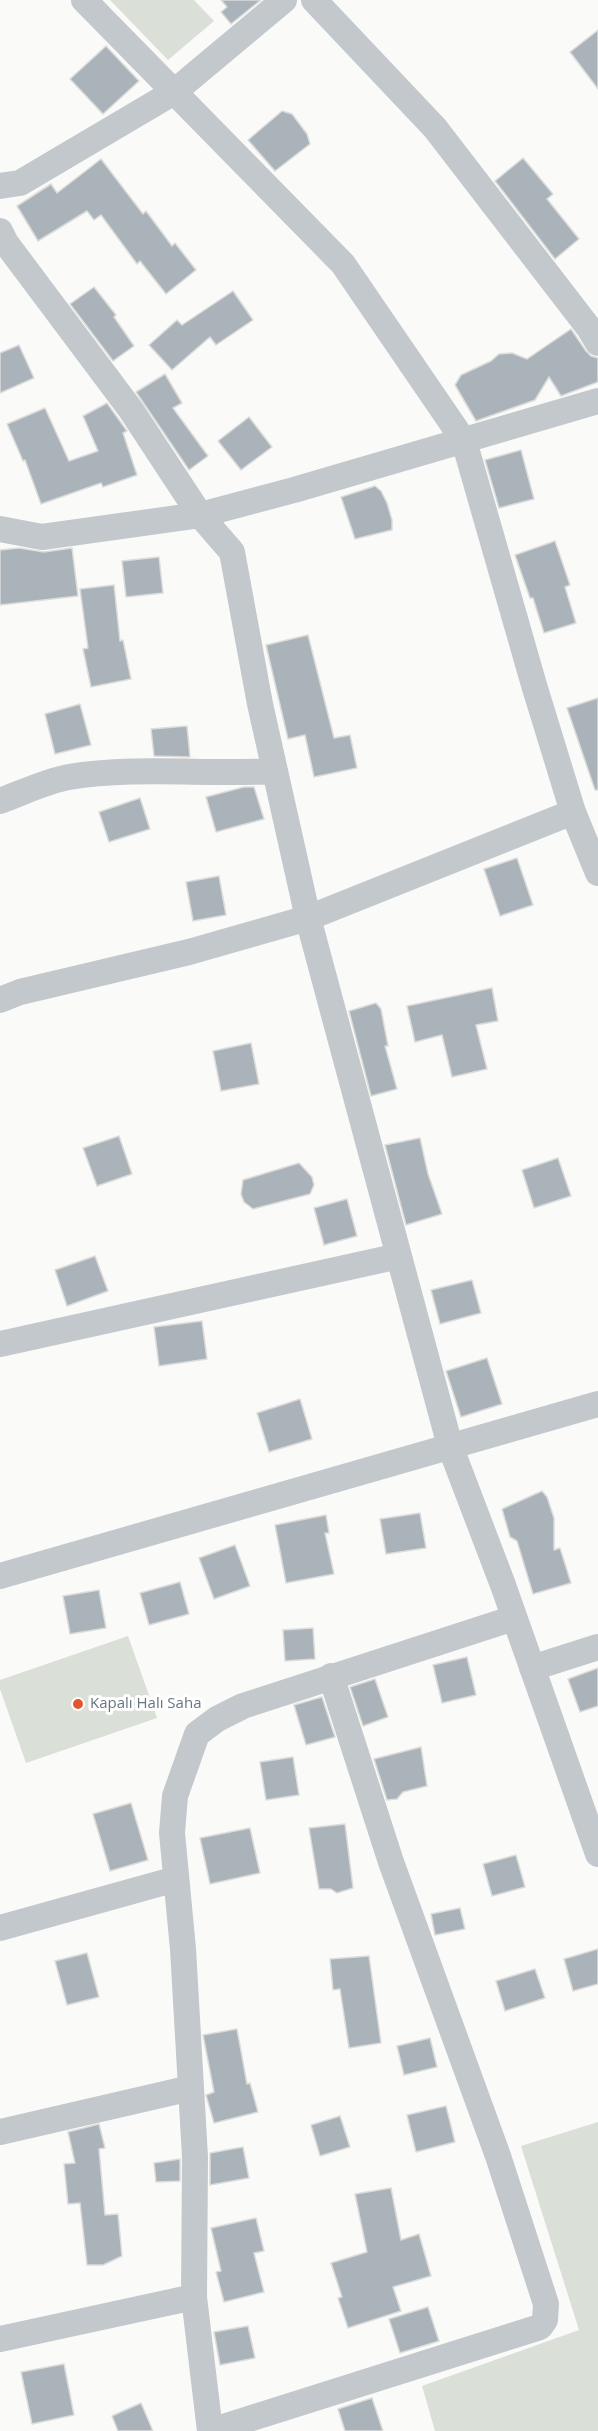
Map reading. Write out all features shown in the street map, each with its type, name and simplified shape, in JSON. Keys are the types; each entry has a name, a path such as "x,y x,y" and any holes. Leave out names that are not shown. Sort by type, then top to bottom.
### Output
{"street":[{"path":"84,0 344,264 464,441 573,812 598,873"},
{"path":"0,186 20,183 174,92 284,0"},
{"path":"314,0 435,128 589,328 598,343"},
{"path":"0,231 6,243 131,410 200,515 232,552 260,704 308,918 450,1446 598,1854"},
{"path":"0,529 42,537 200,515 294,490 598,401"},
{"path":"0,801 67,777 121,772 229,774 275,771"},
{"path":"0,1000 20,992 189,952 308,918 573,812"},
{"path":"0,1344 399,1256"},
{"path":"0,1576 598,1404"},
{"path":"331,1676 391,1862 498,2156 546,2304 546,2313 540,2327 257,2424 210,2431 194,2297 195,2157 183,1949 172,1833 175,1796 197,1734 217,1719 243,1706 331,1676 514,1618"},
{"path":"532,1668 598,1647"},
{"path":"0,1928 176,1879"},
{"path":"0,2132 191,2088"},
{"path":"0,2339 194,2297"}],"shaded area":[{"path":"110,0 194,0 214,21 168,60"},
{"name":"Kapalı Halı Saha","path":"128,1636 157,1718 26,1763 0,1689 0,1680"},
{"path":"598,2122 598,2431 435,2431 422,2386 579,2330 521,2146"}],"building":[{"path":"221,0 261,0 231,24 221,12 227,7"},
{"path":"598,30 598,89 570,52"},
{"path":"106,46 139,81 103,114 70,79"},
{"path":"282,111 292,114 307,134 310,144 275,171 248,140"},
{"path":"523,158 553,194 547,199 579,239 555,259 495,181"},
{"path":"101,159 143,214 146,211 172,246 175,243 196,270 166,294 140,261 137,264 101,215 94,220 87,211 38,241 17,206 51,184 57,193"},
{"path":"94,287 116,315 114,317 134,346 113,361 70,304"},
{"path":"233,291 253,320 216,345 210,337 172,370 149,345 177,320 182,325"},
{"path":"571,329 586,351 598,358 598,382 561,396 549,377 535,400 476,421 455,385 461,375 491,361 499,354 512,353 527,359"},
{"path":"19,345 34,378 0,393 0,353"},
{"path":"165,374 182,403 173,408 208,456 189,470 136,392"},
{"path":"107,403 127,431 123,433 137,475 103,487 101,483 41,504 25,460 23,461 7,424 45,408 69,461 98,451 83,416"},
{"path":"249,417 272,447 241,470 218,441"},
{"path":"521,450 534,499 499,508 485,460"},
{"path":"375,486 381,491 387,503 392,520 392,530 355,539 341,497"},
{"path":"555,541 570,585 565,587 576,623 544,633 533,598 530,598 515,555"},
{"path":"19,548 44,552 72,548 78,596 0,605 0,550"},
{"path":"159,557 163,593 126,597 122,561"},
{"path":"114,585 120,641 123,640 131,679 91,687 83,649 88,648 80,589"},
{"path":"308,635 334,738 350,735 357,768 314,777 305,735 288,739 266,645"},
{"path":"598,698 598,790 595,790 567,708"},
{"path":"80,704 91,745 55,754 45,714"},
{"path":"187,726 190,757 154,756 151,729"},
{"path":"244,787 254,787 264,819 216,832 206,797"},
{"path":"140,798 150,829 109,842 99,812"},
{"path":"517,858 533,905 500,916 484,869"},
{"path":"219,876 226,915 193,921 186,882"},
{"path":"492,988 498,1021 476,1025 487,1069 452,1077 442,1035 415,1042 407,1006"},
{"path":"376,1003 381,1009 388,1046 385,1046 397,1089 371,1096 349,1011"},
{"path":"251,1043 259,1084 221,1091 213,1051"},
{"path":"119,1136 132,1174 97,1186 83,1148"},
{"path":"420,1138 428,1174 442,1214 406,1225 385,1145"},
{"path":"558,1158 571,1196 534,1208 522,1170"},
{"path":"299,1163 312,1177 314,1185 310,1194 253,1209 244,1202 241,1194 243,1180"},
{"path":"347,1199 357,1236 324,1245 314,1208"},
{"path":"95,1256 108,1291 67,1306 55,1270"},
{"path":"472,1280 481,1313 440,1324 431,1290"},
{"path":"202,1321 207,1359 159,1366 154,1327"},
{"path":"487,1358 502,1404 461,1417 446,1371"},
{"path":"300,1399 312,1439 269,1452 257,1413"},
{"path":"542,1491 547,1497 554,1518 554,1550 560,1548 571,1583 533,1594 517,1541 510,1537 502,1509"},
{"path":"420,1513 426,1548 386,1554 380,1519"},
{"path":"326,1515 329,1533 325,1533 334,1574 286,1583 275,1525"},
{"path":"235,1545 250,1586 214,1599 199,1558"},
{"path":"180,1582 189,1614 149,1625 140,1593"},
{"path":"99,1590 106,1628 70,1634 63,1596"},
{"path":"313,1628 315,1659 285,1661 283,1630"},
{"path":"467,1657 476,1695 442,1703 433,1665"},
{"path":"598,1668 598,1706 580,1712 568,1679"},
{"path":"375,1679 388,1717 363,1726 350,1687"},
{"path":"322,1697 335,1737 306,1745 294,1705"},
{"path":"421,1747 427,1786 403,1792 397,1799 387,1800 374,1759"},
{"path":"293,1757 299,1795 266,1800 260,1762"},
{"path":"131,1803 148,1860 110,1871 93,1814"},
{"path":"345,1824 353,1888 337,1893 331,1889 319,1889 309,1828"},
{"path":"250,1828 260,1873 210,1884 200,1838"},
{"path":"516,1855 525,1887 492,1896 483,1864"},
{"path":"460,1908 465,1929 435,1935 431,1914"},
{"path":"598,1949 598,1984 573,1991 564,1959"},
{"path":"87,1953 99,1997 67,2005 55,1961"},
{"path":"369,1956 381,2043 349,2048 340,1989 333,1990 330,1959"},
{"path":"535,1969 545,1998 505,2011 496,1981"},
{"path":"237,2029 247,2084 250,2083 258,2112 214,2123 206,2095 214,2092 203,2035"},
{"path":"430,2038 437,2067 404,2075 397,2046"},
{"path":"446,2106 455,2142 416,2152 407,2115"},
{"path":"340,2116 350,2147 320,2156 311,2125"},
{"path":"99,2124 105,2148 99,2149 105,2215 118,2214 122,2256 103,2265 87,2265 80,2203 68,2204 64,2164 75,2163 68,2132"},
{"path":"243,2147 249,2178 210,2185 210,2153"},
{"path":"180,2159 180,2181 156,2182 154,2163"},
{"path":"391,2188 401,2240 419,2234 431,2276 393,2287 401,2311 348,2328 338,2298 342,2297 331,2263 367,2252 355,2194"},
{"path":"256,2218 264,2251 254,2253 264,2292 224,2302 216,2272 221,2271 211,2228"},
{"path":"428,2307 439,2341 400,2353 389,2319"},
{"path":"248,2326 255,2358 220,2365 214,2332"},
{"path":"64,2364 74,2415 32,2424 21,2372"},
{"path":"372,2398 383,2431 345,2431 338,2409"},
{"path":"141,2403 153,2431 118,2431 112,2416"}],"place":[{"name":"Kapalı Halı Saha","path":"78,1704"}]}
